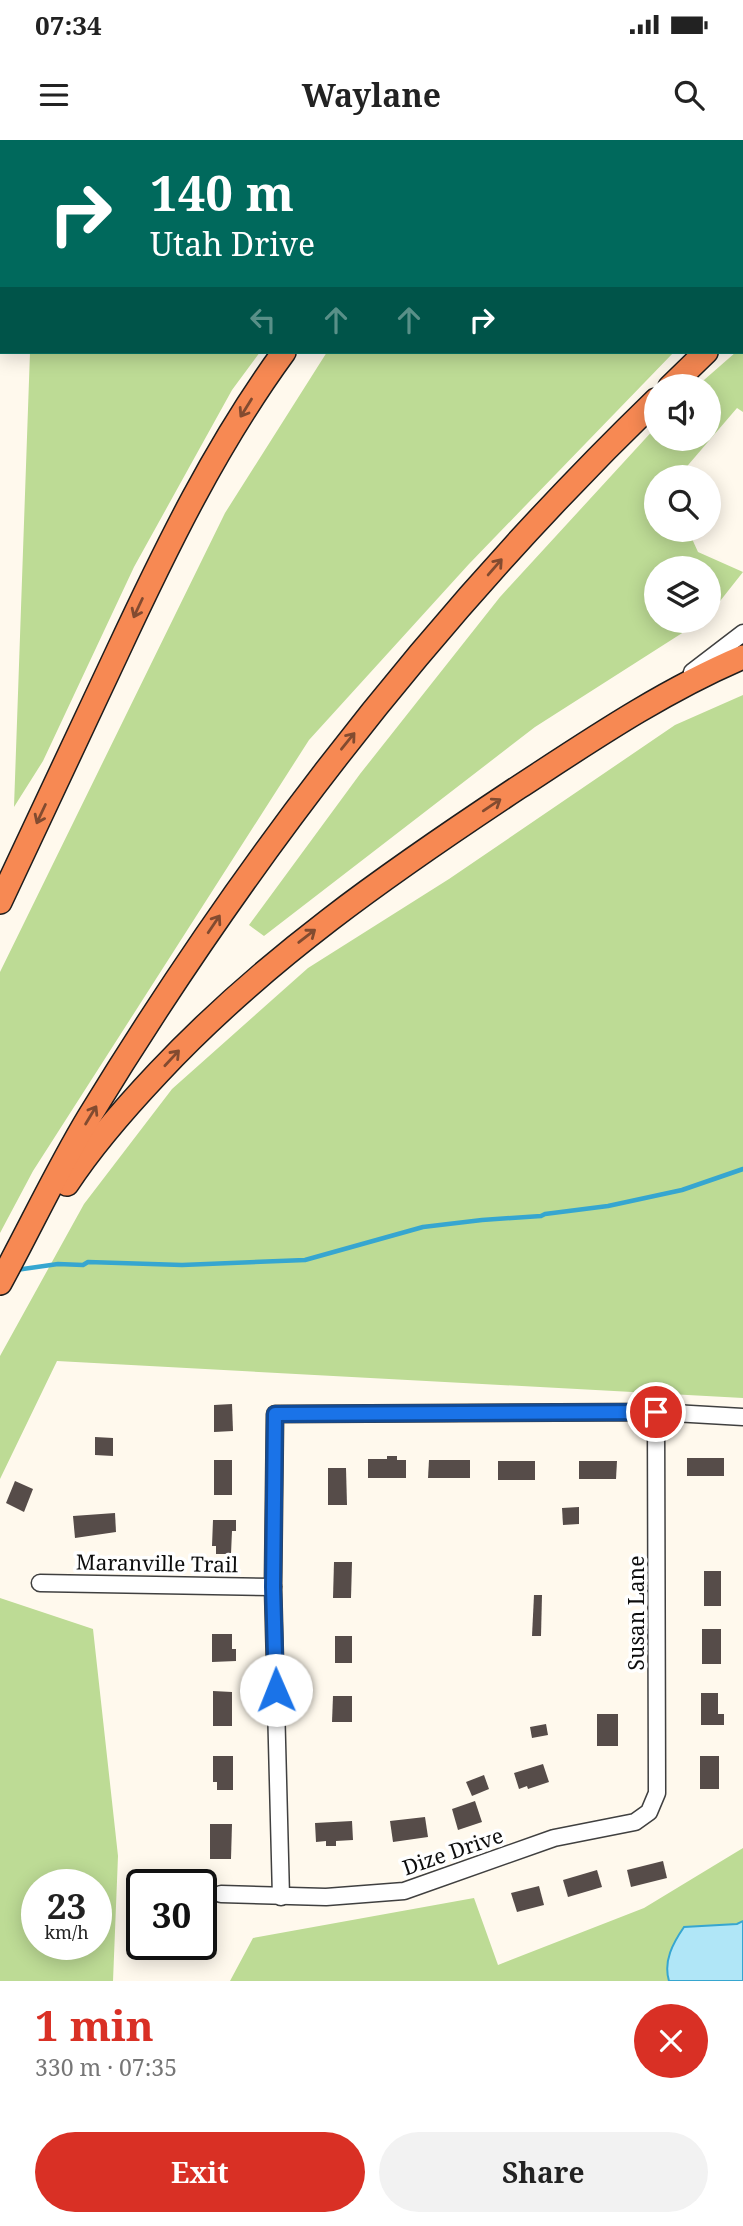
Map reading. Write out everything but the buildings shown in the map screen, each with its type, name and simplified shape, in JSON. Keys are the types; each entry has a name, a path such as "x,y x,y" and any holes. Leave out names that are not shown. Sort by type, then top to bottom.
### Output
{"highway":[{"path":"0,902 165,551 211,464 283,354"},
{"path":"683,374 704,354"},
{"path":"0,1286 88,1120 164,997 250,870 333,759 426,647 525,533 644,412"},
{"path":"0,1286 96,1144 173,1057 287,951 488,808 660,697 743,657"}],"street":[{"path":"660,697 743,633"},
{"path":"281,1897 273,1587 275,1414 656,1412 743,1417"},
{"name":"Susan Lane","path":"649,1812 657,1793 656,1412"},
{"name":"Maranville Trail","path":"40,1583 273,1587"},
{"name":"Dize Drive","path":"220,1894 326,1897 404,1892 554,1838 635,1822 649,1812"}],"green space":[{"path":"30,354 259,354 232,390 134,567 43,761 14,807"},
{"path":"326,354 672,354 653,374 644,374 644,383 469,564 309,740 33,1171 0,1233 0,972 225,513"},
{"path":"734,354 743,354 743,412 737,408 721,427 721,374 711,374"},
{"path":"644,440 644,451 700,451 688,465 644,465 644,542 693,542 698,552 707,556 644,556 644,633 682,633 535,727 264,936 249,925 360,774 500,597"},
{"path":"721,562 743,572 721,600"},
{"path":"743,695 743,1398 57,1361 0,1479 0,1356 84,1204 172,1089 308,968 449,879 675,725"},
{"path":"0,1598 93,1629 118,1856 113,1981 0,1981"},
{"path":"743,1848 743,1981 230,1981 253,1938 474,1898 498,1965 644,1908"}],"water":[{"path":"743,1921 743,1981 669,1981 668,1959 684,1927 737,1924"}],"waterway":[{"path":"16,1270 58,1264 83,1265 88,1262 182,1265 305,1260 423,1227 541,1216 608,1206 682,1190 743,1169"}],"route":[{"path":"276,1690 273,1587 275,1414 656,1412"}]}
